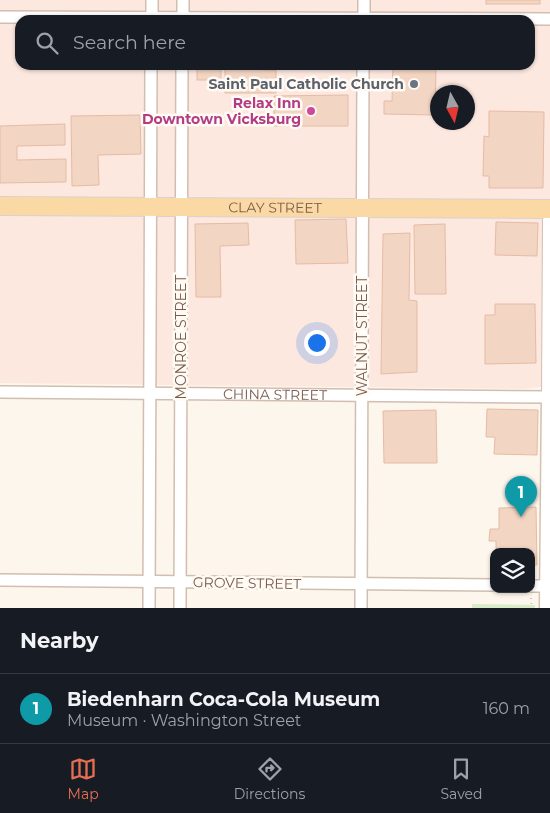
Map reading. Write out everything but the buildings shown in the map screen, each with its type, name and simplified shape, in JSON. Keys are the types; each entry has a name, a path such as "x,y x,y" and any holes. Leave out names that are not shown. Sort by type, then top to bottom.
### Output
{"main road":[{"name":"CLAY STREET","path":"0,206 550,209"},
{"path":"548,608 549,397"}],"street":[{"path":"152,0 152,15"},
{"path":"183,0 183,15"},
{"path":"364,0 364,15"},
{"path":"0,17 15,17"},
{"path":"535,19 550,19"},
{"path":"149,608 151,70"},
{"name":"MONROE STREET","path":"180,608 182,70"},
{"name":"WALNUT STREET","path":"361,608 364,70"},
{"path":"549,397 550,220"},
{"name":"CHINA STREET","path":"0,392 549,397"},
{"name":"GROVE STREET","path":"0,580 490,585"},
{"path":"535,586 549,586"}],"path":[{"path":"531,598 532,608"}],"shaded area":[{"path":"0,0 550,0 550,386 524,389 0,383"}],"green space":[{"path":"472,604 535,605 535,608 472,608"}],"place":[{"name":"Saint Paul Catholic Church","path":"414,84"},
{"name":"Relax Inn Downtown Vicksburg","path":"311,111"},
{"name":"Biedenharn Coca-Cola Museum","path":"521,517"}]}
